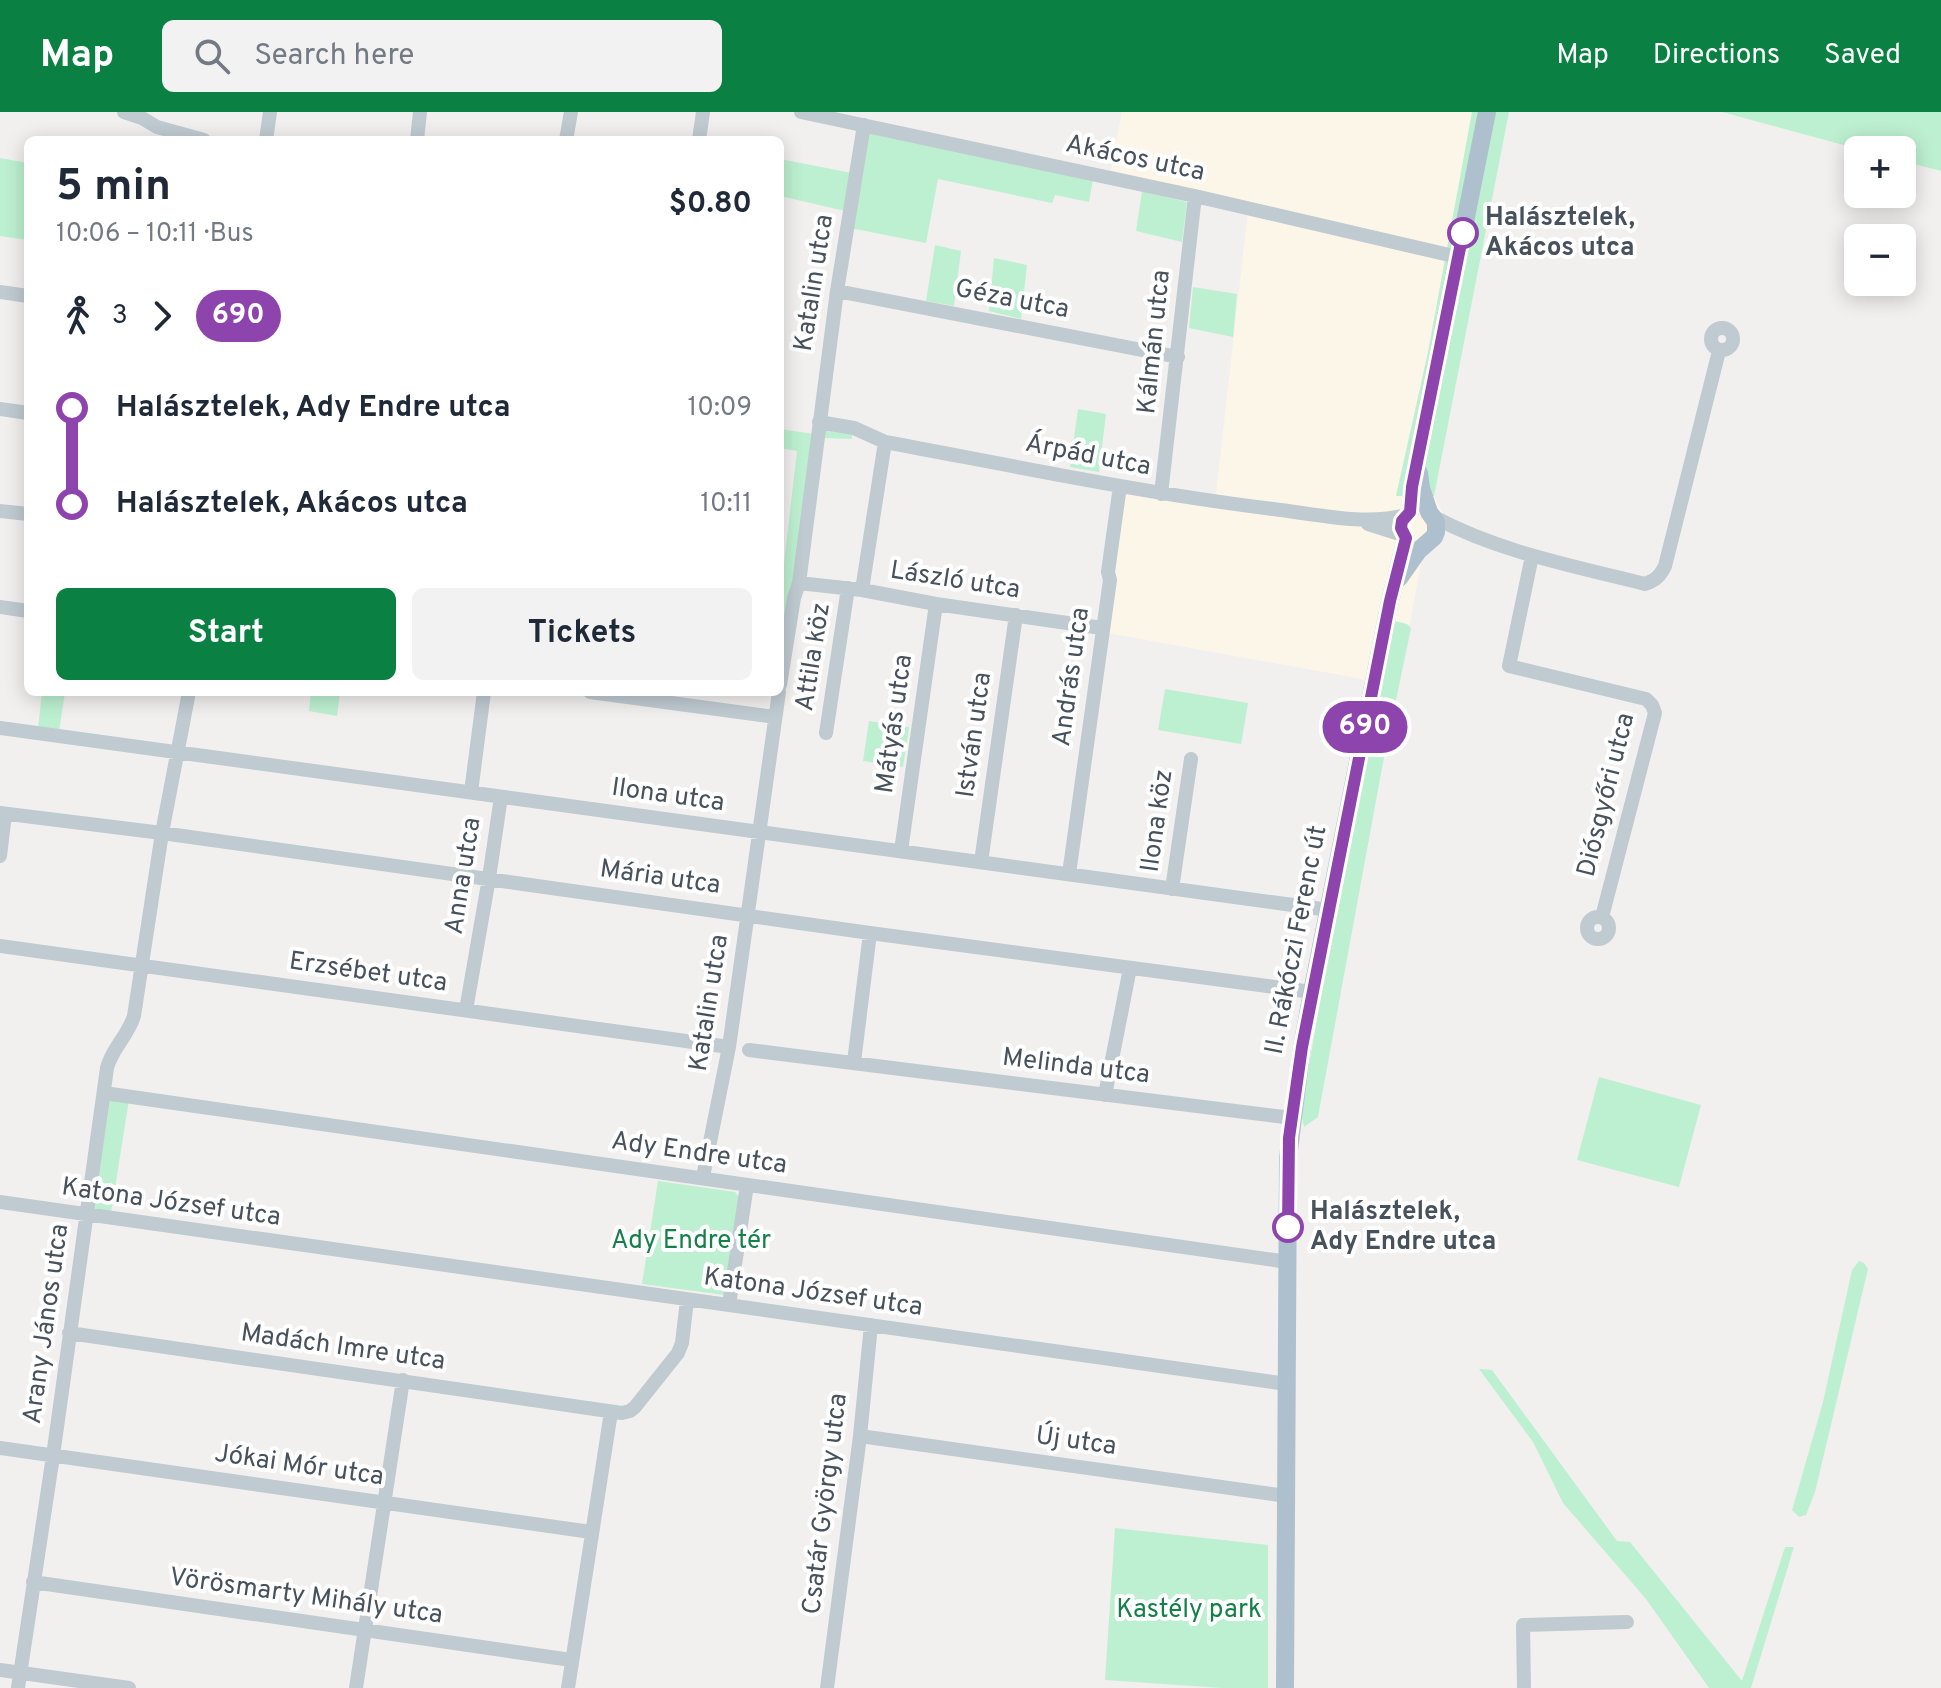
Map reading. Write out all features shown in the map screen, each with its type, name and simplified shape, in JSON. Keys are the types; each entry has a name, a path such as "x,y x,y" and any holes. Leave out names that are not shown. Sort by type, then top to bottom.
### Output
{"main road":[{"name":"II. Rákóczi Ferenc út","path":"1393,590 1437,527 1420,514 1412,487 1487,112"},
{"name":"II. Rákóczi Ferenc út","path":"1285,1688 1288,1158 1292,1118 1312,992 1404,537 1401,528 1420,514"},
{"path":"1404,537 1418,545 1430,540"}],"street":[{"path":"124,112 157,127 190,136"},
{"path":"267,136 270,112"},
{"path":"417,136 420,112"},
{"path":"567,136 571,112"},
{"path":"700,136 703,112"},
{"name":"Akácos utca","path":"801,112 1195,196 1458,257"},
{"name":"Katalin utca","path":"784,660 799,583 837,291 864,125"},
{"name":"Kálmán utca","path":"1161,494 1195,196"},
{"name":"Géza utca","path":"837,291 1178,357"},
{"path":"0,292 24,295"},
{"path":"1420,514 1466,534 1532,556 1645,584 1653,581 1665,566 1719,351"},
{"path":"0,409 24,412"},
{"name":"Árpád utca","path":"819,422 854,428 885,442 1161,494 1353,518 1420,514"},
{"name":"Attila köz","path":"826,733 885,442"},
{"name":"András utca","path":"1069,874 1120,486"},
{"path":"0,511 24,514"},
{"name":"Árpád utca","path":"1353,518 1404,537"},
{"path":"1430,540 1444,534 1466,534"},
{"name":"Diósgyőri utca","path":"1532,556 1509,666 1646,699 1655,713 1602,917"},
{"name":"László utca","path":"799,583 1102,628"},
{"name":"Mátyás utca","path":"901,851 936,604"},
{"path":"0,607 24,610"},
{"name":"István utca","path":"981,862 1016,615"},
{"name":"Arany János utca","path":"19,1680 109,1057 134,1016 162,833 188,696"},
{"path":"471,792 483,696"},
{"path":"620,696 775,717"},
{"name":"Katalin utca","path":"703,1177 729,1047 778,696"},
{"name":"Ilona utca","path":"0,728 1329,910"},
{"name":"Ilona köz","path":"1172,889 1191,759"},
{"name":"Anna utca","path":"466,1010 501,797"},
{"path":"0,856 2,814"},
{"name":"Mária utca","path":"2,814 162,833 1312,992"},
{"path":"854,1062 870,933"},
{"name":"Erzsébet utca","path":"0,946 729,1047"},
{"path":"1105,1095 1130,968"},
{"name":"Melinda utca","path":"749,1050 1292,1118"},
{"name":"Ady Endre utca","path":"104,1093 1288,1262"},
{"path":"729,1305 747,1185"},
{"name":"Katona József utca","path":"0,1202 1287,1384"},
{"path":"568,1688 611,1412 622,1413 635,1407 678,1353 687,1300"},
{"name":"Csatár György utca","path":"827,1688 860,1436 871,1325"},
{"name":"Madách Imre utca","path":"69,1333 611,1412"},
{"path":"356,1688 403,1380"},
{"name":"Új utca","path":"860,1436 1286,1496"},
{"name":"Jókai Mór utca","path":"0,1448 591,1532"},
{"name":"Vörösmarty Mihály utca","path":"33,1582 571,1660"},
{"path":"1524,1688 1523,1625 1627,1622"},
{"path":"0,1670 19,1680 129,1688"}],"shaded area":[{"path":"1122,112 1472,112 1428,352 1396,495 1434,496 1446,519 1423,552 1404,655 1381,685 1102,632 1120,486 1215,501 1249,203 1111,170"}],"green space":[{"path":"1472,112 1509,112 1434,496 1396,496 1428,352"},
{"path":"1722,112 1941,112 1941,171 1916,165 1916,136 1844,136 1844,145"},
{"path":"870,130 1093,180 1089,202 1055,195 1052,203 938,179 926,243 850,228"},
{"path":"0,158 24,162 24,239 0,236"},
{"path":"784,160 852,173 845,211 784,197"},
{"path":"1142,191 1187,202 1182,242 1136,231"},
{"path":"935,245 961,251 954,306 926,301"},
{"path":"994,258 1027,265 1021,319 989,311"},
{"path":"1193,287 1237,294 1233,337 1189,328"},
{"path":"1078,409 1106,414 1099,472 1070,467"},
{"path":"820,429 852,433 852,439 824,438 784,632 784,563 797,451 784,449 784,430 814,434"},
{"path":"1391,620 1411,628 1318,1117 1304,1127 1301,1112"},
{"path":"1165,689 1248,703 1241,744 1158,730"},
{"path":"42,696 64,696 59,732 38,728"},
{"path":"311,696 340,696 337,716 309,711"},
{"path":"869,721 909,727 903,767 863,761"},
{"path":"1599,1077 1701,1105 1679,1187 1577,1160"},
{"path":"109,1099 129,1100 111,1213 89,1210"},
{"name":"Ady Endre tér","path":"658,1181 735,1192 740,1198 725,1295 642,1284"},
{"path":"1859,1261 1868,1269 1815,1492 1806,1515 1799,1517 1792,1510 1823,1402 1852,1270"},
{"path":"1479,1369 1492,1370 1617,1541 1630,1542 1742,1681 1785,1547 1794,1547 1751,1688 1709,1688 1646,1599 1563,1503 1533,1442"},
{"name":"Kastély park","path":"1115,1528 1268,1545 1268,1688 1105,1680"}],"bus line":[{"name":"690","path":"1288,1227 1289,1138 1302,1047 1396,570 1406,538 1401,528 1402,521 1410,512 1412,487 1463,233"}],"place":[{"name":"Halásztelek, Akácos utca","path":"1463,233"},
{"name":"Halásztelek, Ady Endre utca","path":"1288,1227"}]}
